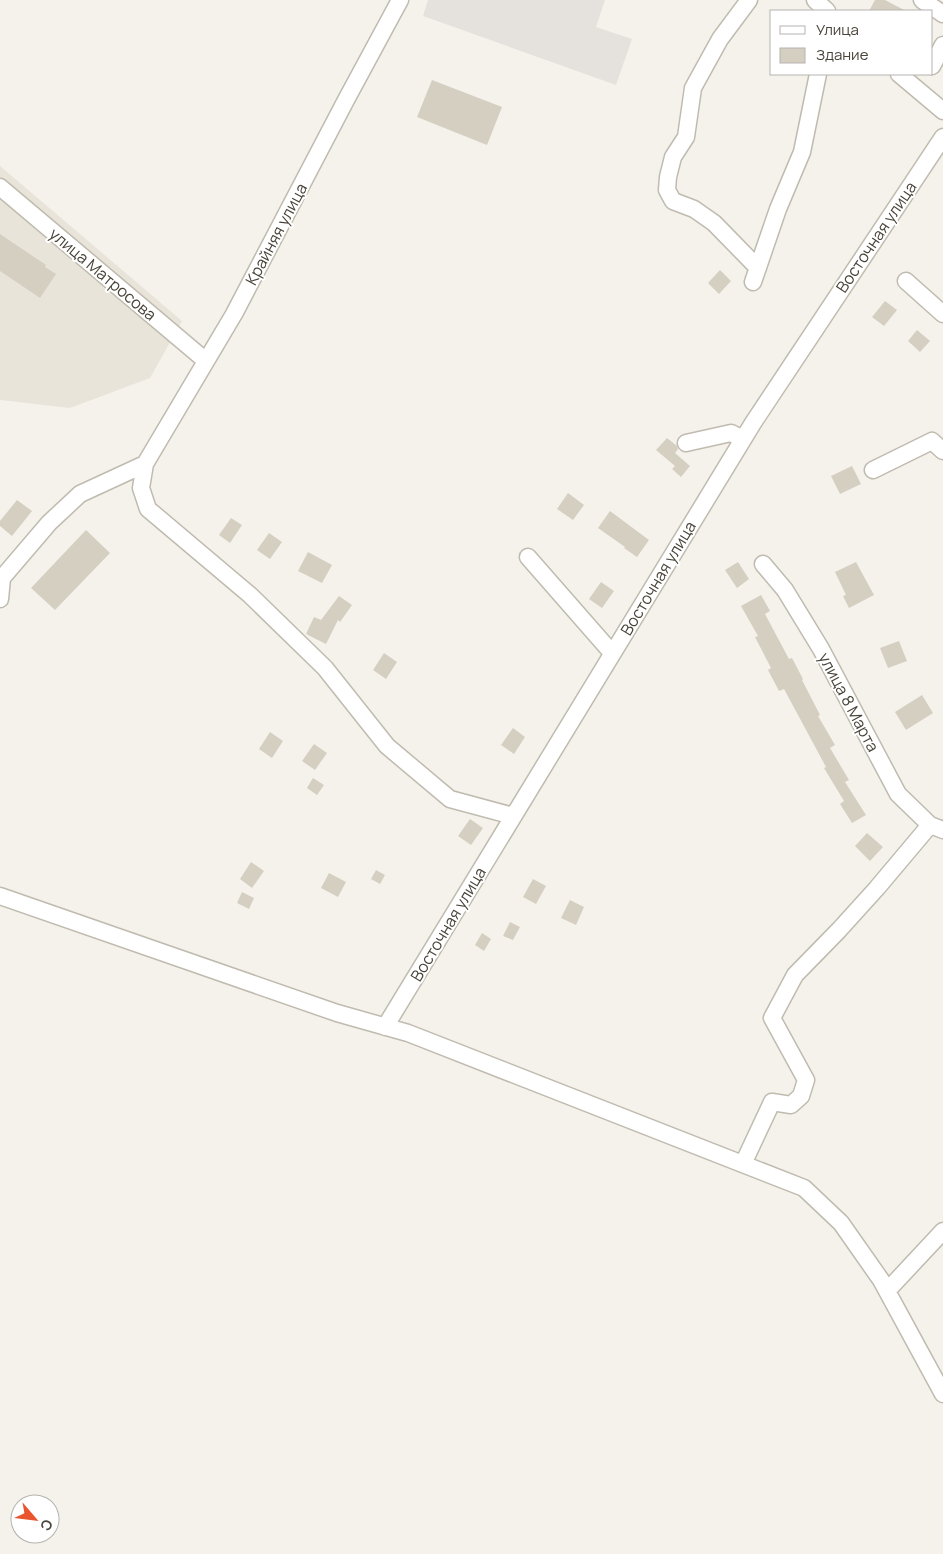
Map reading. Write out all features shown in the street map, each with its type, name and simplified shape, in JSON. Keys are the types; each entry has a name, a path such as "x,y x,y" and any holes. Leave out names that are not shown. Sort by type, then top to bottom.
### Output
{"street":[{"name":"Крайняя улица","path":"145,464 234,314 400,0"},
{"path":"749,0 720,39 693,88 686,137 673,157 667,190 673,201 694,209 714,224 755,275 778,209 802,152 818,75"},
{"path":"814,0 826,10"},
{"path":"922,0 943,14"},
{"path":"933,64 943,45"},
{"path":"900,75 943,111"},
{"path":"918,90 926,75"},
{"name":"Восточная улица","path":"385,1027 743,438 943,136"},
{"name":"улица Матросова","path":"0,187 206,361"},
{"path":"906,281 943,314"},
{"path":"686,443 731,433 743,438"},
{"path":"873,470 938,446"},
{"path":"0,599 2,578 49,523 80,494 145,464"},
{"path":"145,464 141,488 148,509 250,595 325,668 388,746 450,799 514,816"},
{"path":"528,558 612,653"},
{"name":"улица 8 Марта","path":"763,564 785,590 821,649 898,794 937,827"},
{"path":"743,1164 772,1102 790,1105 801,1096 806,1080 772,1018 795,975 937,827"},
{"path":"0,896 338,1013 408,1033 804,1188 841,1223 887,1291 943,1394"},
{"path":"887,1291 943,1231"}],"shaded area":[{"path":"428,0 605,0 596,27 632,39 616,85 423,16"},
{"path":"0,166 182,321 150,378 70,408 0,400"}],"building":[{"path":"875,0 885,0 904,10 870,10"},
{"path":"432,80 502,107 487,145 417,117"},
{"path":"0,234 46,265 45,267 56,274 40,298 0,271"},
{"path":"720,270 731,281 719,294 708,283"},
{"path":"885,301 897,310 884,326 872,317"},
{"path":"917,330 930,341 920,352 908,341"},
{"path":"667,438 677,446 678,449 675,453 690,466 681,477 672,469 675,466 656,450"},
{"path":"852,466 861,484 840,494 831,476"},
{"path":"568,493 584,505 573,520 557,509"},
{"path":"17,500 32,511 12,536 0,526 0,521"},
{"path":"610,511 649,540 637,557 598,528"},
{"path":"231,518 242,525 230,543 219,535"},
{"path":"86,530 110,553 55,610 31,588"},
{"path":"269,533 282,542 270,559 257,550"},
{"path":"308,552 332,565 322,583 298,571"},
{"path":"738,562 749,579 737,588 725,570"},
{"path":"856,562 874,595 849,608 843,596 846,595 835,572"},
{"path":"601,582 614,591 602,608 589,599"},
{"path":"761,595 770,611 765,614 789,659 792,658 820,715 818,716 835,745 830,748 849,780 845,782 866,815 852,823 840,804 844,801 824,768 826,767 784,689 779,691 768,670 771,668 755,637 758,636 741,606"},
{"path":"339,596 352,605 340,622 338,620 326,644 306,634 314,617 321,620"},
{"path":"899,641 907,661 888,668 880,648"},
{"path":"384,653 397,662 386,679 373,670"},
{"path":"922,695 933,713 906,730 895,712"},
{"path":"513,728 525,737 514,754 501,745"},
{"path":"270,732 283,741 272,758 259,749"},
{"path":"314,744 327,753 315,770 302,761"},
{"path":"313,778 324,785 317,795 307,788"},
{"path":"470,819 483,828 471,845 458,836"},
{"path":"867,833 883,847 870,861 855,846"},
{"path":"251,862 264,871 252,888 240,879"},
{"path":"376,870 385,875 380,884 371,879"},
{"path":"329,873 346,882 338,897 321,888"},
{"path":"533,879 546,886 536,904 523,897"},
{"path":"242,892 254,898 249,909 237,903"},
{"path":"570,900 584,907 576,925 561,918"},
{"path":"510,922 520,927 513,940 503,936"},
{"path":"482,933 491,939 484,951 475,945"}]}
